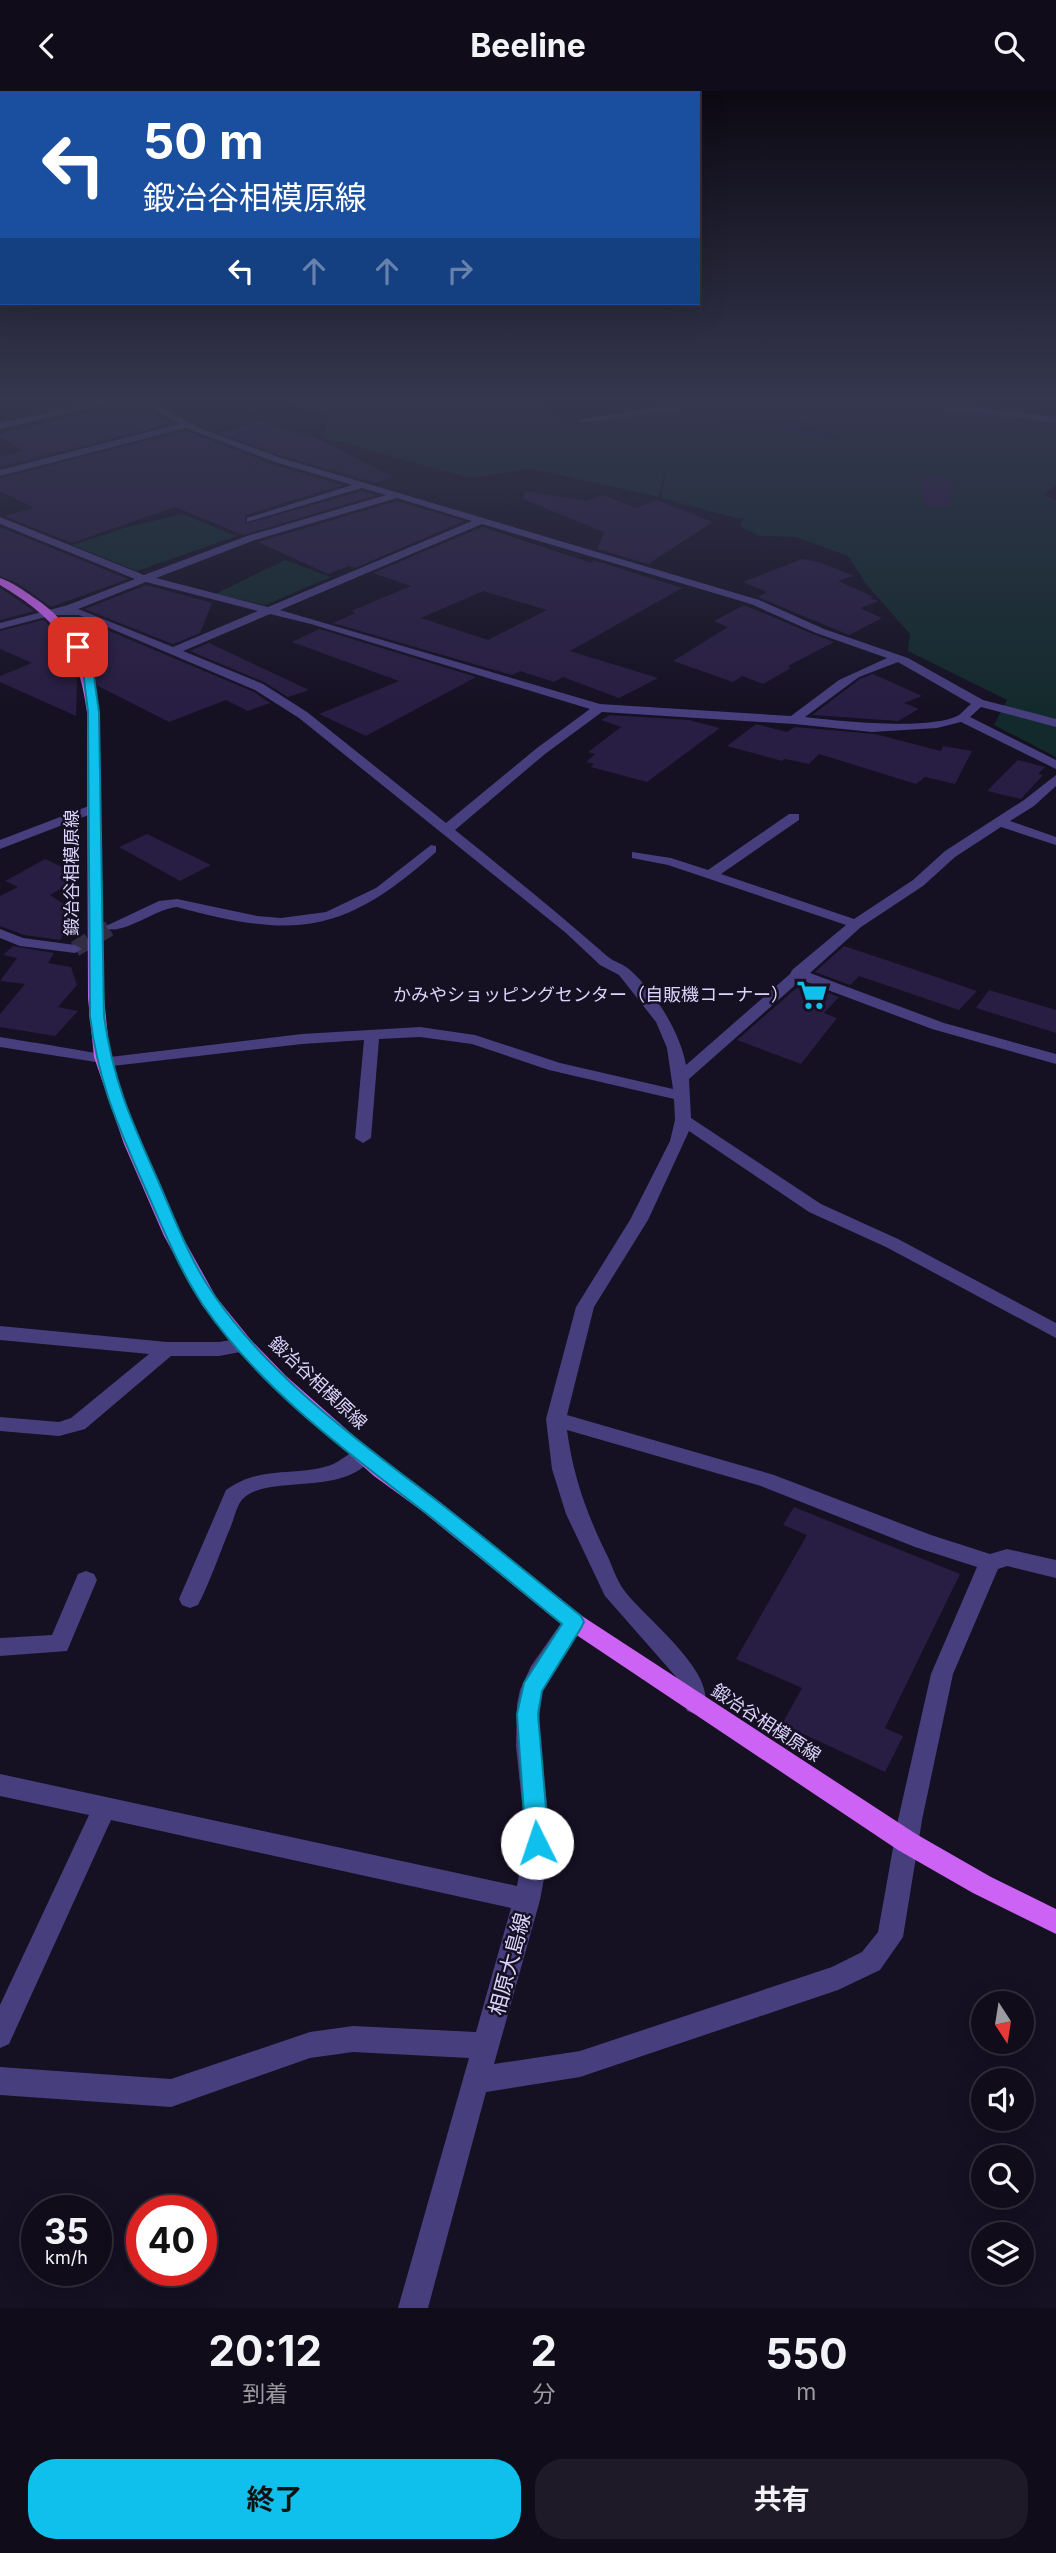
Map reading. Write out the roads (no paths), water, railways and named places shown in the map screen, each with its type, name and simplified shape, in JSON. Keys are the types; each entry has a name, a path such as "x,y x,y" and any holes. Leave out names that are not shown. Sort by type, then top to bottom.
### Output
{"main road":[{"name":"鍛冶谷相模原線","path":"0,581 49,612 78,647 88,670 93,712 96,998 103,1060 128,1134 173,1236 209,1301 244,1345 279,1381 363,1455 574,1622 907,1842 982,1885 1056,1922"}],"street":[{"path":"297,502 302,506"},
{"path":"251,520 312,502"},
{"path":"0,626 72,607 141,578 251,538 372,502"},
{"path":"423,502 755,602 820,631 902,659 975,701 1056,723"},
{"path":"0,520 141,578 271,610 599,708 794,720 872,728 937,725 962,718 975,701"},
{"path":"175,650 482,520"},
{"path":"49,612 80,612 175,650 259,687 303,715 448,829 580,937 605,962 624,972 663,1021 675,1048 681,1078 683,1120 678,1141 639,1220 585,1307 573,1344 556,1419 562,1469 576,1514 605,1575 616,1596 685,1672 693,1689 695,1704"},
{"path":"794,720 842,680 876,664 902,659"},
{"path":"448,829 541,751 599,708"},
{"path":"962,718 1056,765"},
{"path":"681,1078 797,973 856,924 918,883 950,853 1001,823 1056,779"},
{"path":"0,845 94,808"},
{"path":"710,875 793,817"},
{"path":"1001,823 1056,841"},
{"path":"113,926 164,904 177,903 223,916 264,923 310,921 331,916 381,891 431,849"},
{"path":"637,855 671,862 856,924"},
{"path":"0,933 20,941 75,949"},
{"path":"797,973 938,1026 1056,1059"},
{"path":"0,1042 103,1060 372,1033 420,1032 475,1040 555,1067 682,1096"},
{"path":"363,1138 372,1033"},
{"path":"683,1120 815,1208 892,1243 1056,1331"},
{"path":"0,1333 167,1349 219,1349 244,1345"},
{"path":"0,1424 59,1429 78,1424 167,1349"},
{"path":"556,1419 766,1480 923,1541 990,1563 1007,1557 1056,1569"},
{"path":"190,1599 233,1496 243,1486 259,1481 335,1472 363,1455"},
{"path":"478,2079 526,2074 580,2063 838,1978 871,1961 890,1937 942,1674 990,1563"},
{"path":"0,1647 59,1644 86,1580"},
{"name":"相原大島線","path":"413,2308 527,1900 537,1843 527,1714 532,1689 574,1622"},
{"path":"0,1785 527,1900"},
{"path":"0,2035 104,1808"},
{"path":"0,2081 171,2093 310,2045 353,2039 487,2046"}],"tunnel":[{"path":"75,949 113,926"}],"place":[{"name":"かみやショッピングセンター（自販機コーナー）","path":"812,995"}]}
